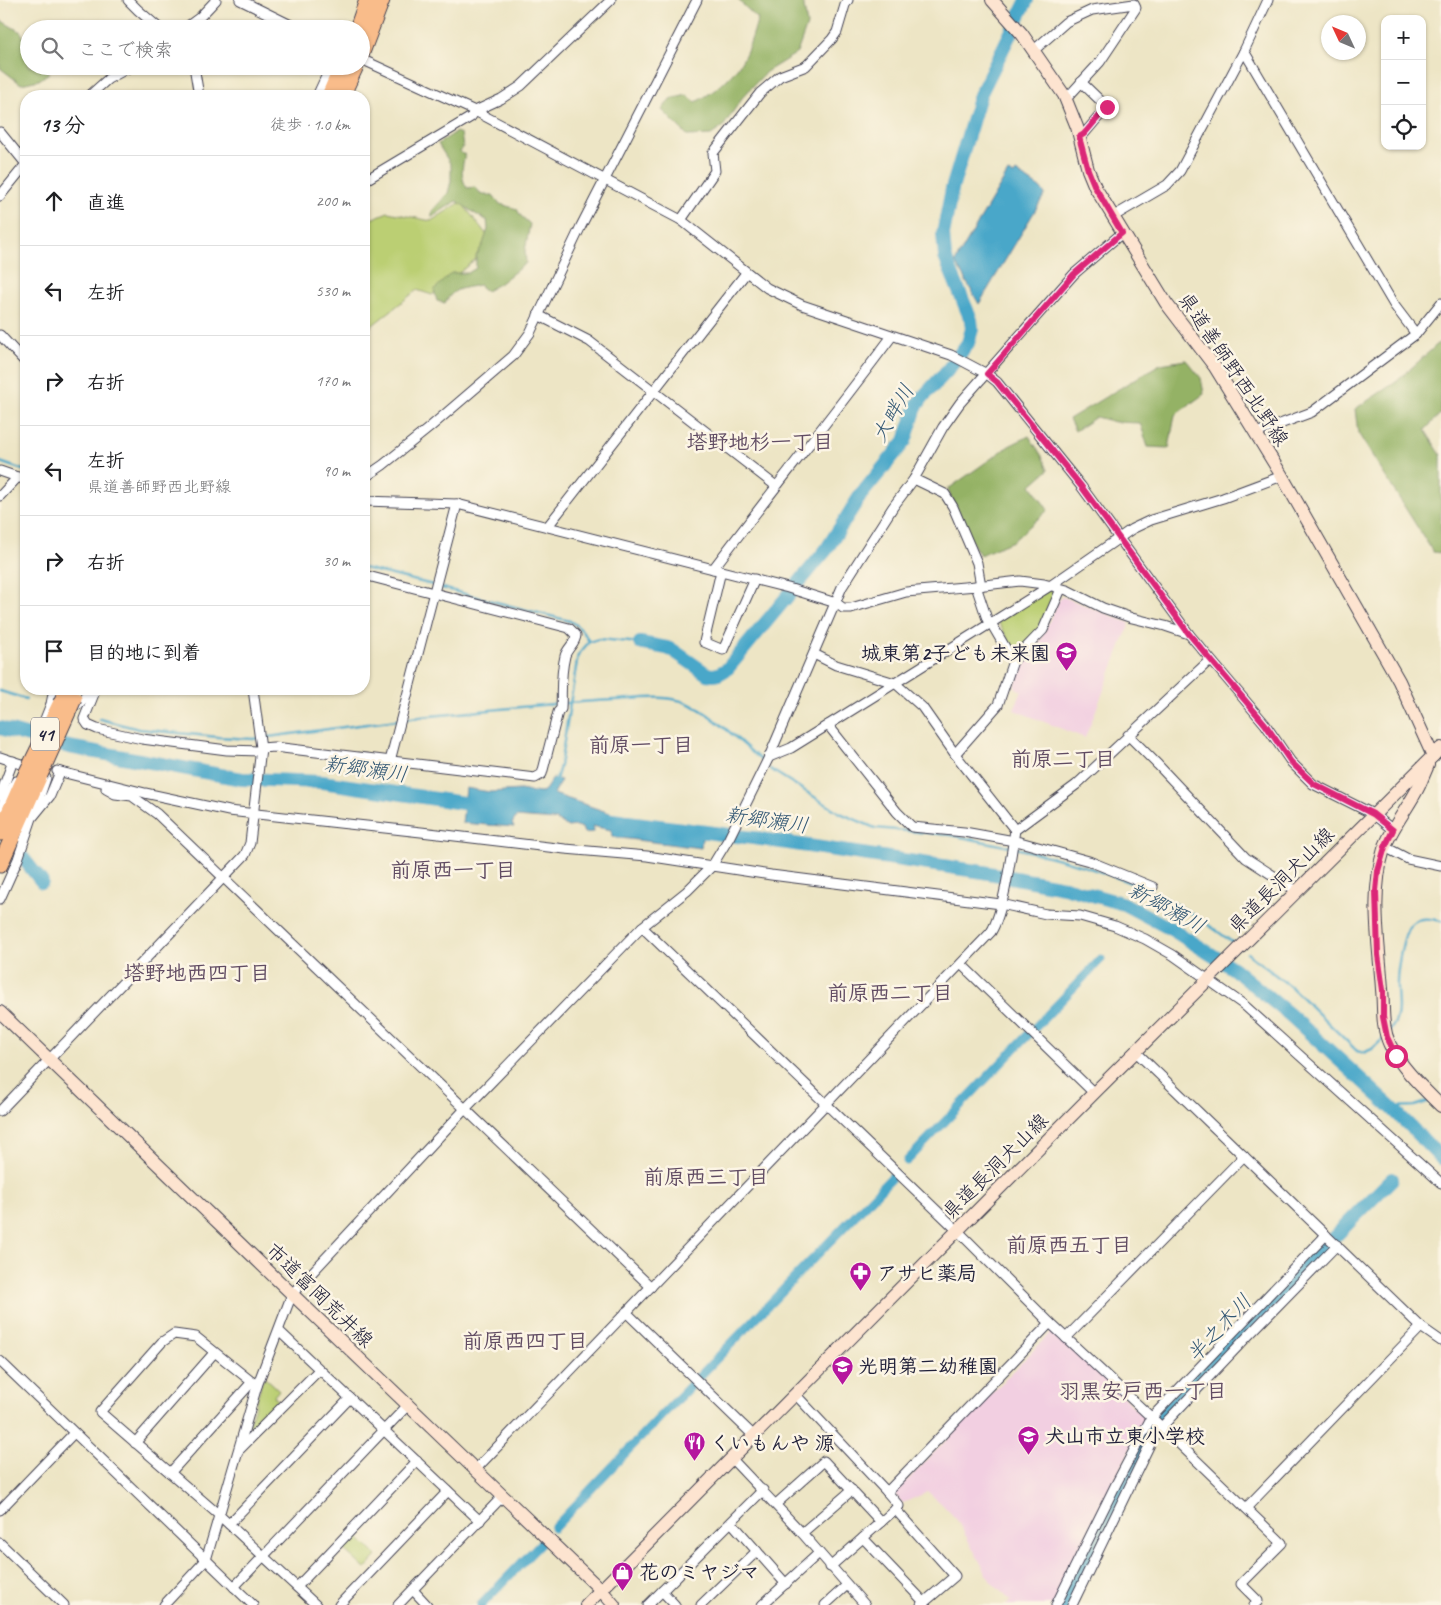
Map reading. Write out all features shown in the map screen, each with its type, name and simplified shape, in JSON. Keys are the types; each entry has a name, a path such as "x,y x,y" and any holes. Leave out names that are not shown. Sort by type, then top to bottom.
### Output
{"highway":[{"path":"360,20 367,0"},
{"path":"370,31 382,0"},
{"path":"332,90 338,75"},
{"path":"345,90 352,75"},
{"name":"41","path":"0,833 28,769 67,696"},
{"name":"41","path":"0,865 28,769"}],"main road":[{"name":"県道善師野西北野線","path":"992,0 1022,34 1066,99 1092,179 1122,233 1166,303 1215,367 1256,433 1387,659 1437,752"},
{"name":"県道長洞犬山線","path":"586,1605 957,1230 1437,752"},
{"path":"1437,752 1385,847 1378,871 1376,891 1378,955 1386,1034 1404,1068 1441,1106"},
{"name":"市道富岡荒井線","path":"0,1012 601,1590 614,1605"}],"street":[{"path":"128,0 150,20"},
{"path":"196,20 216,0"},
{"path":"240,0 281,20"},
{"path":"370,177 472,117 475,111 501,99 521,86 611,0"},
{"path":"370,473 513,356 530,332 697,0"},
{"path":"681,220 715,171 713,153 760,93 780,76 806,66 832,39 848,0"},
{"path":"1114,216 1168,185 1180,171 1244,51 1268,0"},
{"path":"1034,51 1066,22 1092,10 1134,4 1136,8 1100,62 1066,99"},
{"path":"1244,51 1394,305 1416,334"},
{"path":"370,63 475,111 681,220 767,288 802,305 950,355 987,374 997,382 1037,432 1119,538 1189,634 1265,724 1291,762 1306,778 1325,791 1373,814 1393,830"},
{"path":"96,90 115,75"},
{"path":"196,75 198,90"},
{"path":"320,90 327,75"},
{"path":"1079,137 1084,134 1107,107 1081,82"},
{"path":"0,132 20,157"},
{"path":"0,196 20,171"},
{"path":"164,1605 206,1560 238,1451 255,1384 279,1331 292,1294 465,1109 642,927 687,891 712,866 769,758 842,587 893,507 914,479 943,428 960,403 1074,274 1122,233"},
{"path":"548,526 746,273"},
{"path":"1256,433 1312,412 1416,334 1441,302"},
{"path":"538,315 589,340 776,486"},
{"path":"0,335 20,356"},
{"path":"754,580 723,650 704,642 717,570 776,486 843,403 892,336"},
{"path":"0,471 20,477"},
{"path":"769,758 791,748 991,624 1132,529 1151,520 1224,498 1282,476"},
{"path":"914,479 945,494 953,506 977,563 978,586 987,619 1013,661"},
{"path":"0,496 20,480"},
{"path":"370,501 457,504 792,589 836,603 844,608 851,608 906,592 1020,581 1044,584 1061,589 1132,618 1189,634"},
{"path":"390,761 457,504"},
{"path":"94,695 84,719 88,725 97,729 142,739 227,750 274,747 535,778 542,774 558,712 561,709 560,684 566,653 576,639 576,635 569,628 370,577"},
{"path":"955,754 998,705 1013,661 1043,630 1061,589"},
{"path":"814,654 836,665 895,683 922,707 955,754 1015,830"},
{"path":"476,1470 991,932 996,923 1001,904 1015,830 1076,785 1210,660"},
{"path":"0,1111 245,856 250,843 261,748 254,695"},
{"path":"828,725 897,812 912,827 957,830 1013,841 1089,861 1153,887"},
{"path":"1128,735 1246,858 1297,891"},
{"path":"0,757 28,769"},
{"path":"0,796 28,769"},
{"path":"0,809 28,769"},
{"path":"28,769 32,818"},
{"path":"0,899 18,859 32,818 50,796 58,771 229,811 565,849 646,856 771,875 1001,904 1046,914 1080,916 1116,926 1145,939 1166,951 1244,1006 1441,1183"},
{"path":"107,783 106,789 115,794 132,796 157,814 651,1286"},
{"path":"1385,847 1408,859 1441,866"},
{"path":"642,927 957,1230 1050,1323 1282,1543 1241,1584 1258,1601 1254,1605"},
{"path":"961,964 1094,1093"},
{"path":"1135,1052 1421,1327 1441,1341"},
{"path":"1066,1338 1244,1156"},
{"path":"1056,1605 1116,1484 1156,1422 1326,1236"},
{"path":"1072,1605 1154,1436 1156,1422 1246,1338 1337,1245"},
{"path":"626,1312 754,1436"},
{"path":"887,1492 1050,1323"},
{"path":"1246,1508 1421,1327"},
{"path":"279,1331 480,1521"},
{"path":"255,1384 196,1337 174,1334 168,1336 100,1412 219,1514 316,1605"},
{"path":"136,1443 214,1353"},
{"path":"0,1361 253,1605"},
{"path":"238,1451 319,1370"},
{"path":"170,1473 255,1384"},
{"path":"795,1394 899,1506 830,1566"},
{"path":"229,1524 350,1398"},
{"path":"234,1587 408,1405"},
{"path":"0,1510 74,1432"},
{"path":"731,1458 776,1504 865,1605"},
{"path":"776,1504 824,1460 881,1522"},
{"path":"297,1587 417,1461"},
{"path":"648,1605 763,1490"},
{"path":"802,1533 852,1490"},
{"path":"338,1605 448,1491"},
{"path":"398,1605 503,1496"},
{"path":"863,1538 922,1604 955,1576 895,1509"},
{"path":"732,1523 786,1584"},
{"path":"0,1543 64,1605"},
{"path":"702,1605 757,1551"},
{"path":"762,1605 819,1553"},
{"path":"824,1605 847,1585"},
{"path":"413,1590 427,1605"},
{"path":"662,1591 675,1605"}],"shaded area":[{"name":"城東第2子ども未来園","path":"1061,596 1130,623 1085,738 1014,710 1022,691 1014,687 1028,654 1033,656"},
{"name":"犬山市立東小学校","path":"1052,1331 1055,1331 1145,1418 1055,1605 1006,1605 1011,1601 991,1582 957,1520 942,1504 928,1492 903,1503 894,1494"}],"green space":[{"path":"738,0 803,0 807,25 797,53 766,72 742,98 723,127 711,135 688,136 662,110 670,99 687,95 696,102 711,93 731,75 742,61 758,19"},
{"path":"0,20 20,31 20,75 46,75 39,80 21,84 0,68"},
{"path":"456,132 461,134 463,147 460,152 465,155 462,176 467,188 475,187 482,195 493,195 500,204 517,209 520,215 530,224 525,251 526,263 499,284 486,291 479,285 463,288 455,291 445,303 437,301 434,290 451,273 468,273 476,268 476,256 483,244 488,229 487,220 456,201 432,217 432,211 448,193 451,181 451,165 438,144"},
{"path":"461,202 494,244 432,295 417,290 370,327 370,220 388,212 431,221"},
{"path":"1441,341 1441,413 1425,430 1441,455 1441,553 1433,552 1358,433 1355,409 1396,382"},
{"path":"1186,360 1201,378 1204,394 1175,415 1169,448 1148,447 1140,423 1115,422 1096,417 1075,431 1069,419 1160,364"},
{"path":"1029,436 1042,456 1048,470 1031,485 1048,510 1013,541 980,555 963,528 948,489 1009,446"},
{"path":"1051,588 1057,591 1038,631 1016,653 998,622"},
{"path":"264,1376 279,1390 274,1396 280,1403 246,1434"},
{"path":"353,1532 377,1556 365,1569 340,1546"}],"water":[{"path":"1008,172 1014,175 1016,172 1040,188 1045,194 979,304 955,262"},
{"path":"553,778 561,780 554,794 610,813 614,823 641,828 661,829 702,838 701,848 612,837 611,830 592,826 594,832 584,833 582,828 576,826 568,827 556,820 516,817 512,824 514,827 462,823 466,788 490,792 520,790 540,793 545,790"}],"waterway":[{"name":"大畔川","path":"640,643 674,651 710,675 716,675 728,668 826,550 860,496 905,441 916,407 922,398 947,371 968,343 972,329 971,320 945,257 943,234 952,189 980,95 1027,0"},
{"path":"0,462 20,469"},
{"path":"370,569 433,585"},
{"path":"438,587 570,621 586,635 589,642"},
{"path":"556,780 560,766 578,655 589,642 599,639 640,643"},
{"path":"0,691 26,699"},
{"path":"403,719 562,703 642,698 679,700 706,713 762,761"},
{"path":"100,719 139,729 253,739 397,720"},
{"name":"新郷瀬川","path":"0,728 69,747 242,779 322,782 483,806"},
{"path":"770,769 840,813 875,828 951,835 1010,847"},
{"name":"新郷瀬川","path":"596,818 761,839 983,872 1064,887 1124,904 1173,930 1234,969 1290,1015 1391,1107 1441,1158"},
{"path":"1015,848 1075,864 1134,884 1180,907 1205,922 1236,945"},
{"path":"23,858 42,882"},
{"path":"1390,1030 1398,1013 1398,971 1403,942 1408,928 1417,920 1431,919 1441,921"},
{"path":"1247,953 1291,987 1357,1051 1363,1053 1372,1049 1384,1038"},
{"path":"907,1161 1101,959"},
{"path":"1391,1107 1415,1106 1430,1101"},
{"path":"640,1438 894,1175"},
{"name":"半之木川","path":"1063,1605 1148,1434 1164,1414 1248,1324 1392,1179"},
{"path":"554,1528 635,1443"},
{"path":"481,1605 540,1544"}],"place":[{"name":"城東第2子ども未来園","path":"1066,672"},
{"name":"アサヒ薬局","path":"861,1292"},
{"name":"光明第二幼稚園","path":"842,1385"},
{"name":"犬山市立東小学校","path":"1029,1455"},
{"name":"くいもんや 源","path":"694,1462"},
{"name":"花のミヤジマ","path":"623,1591"}],"district":[{"name":"塔野地杉一丁目","path":"760,442"},
{"name":"前原一丁目","path":"641,745"},
{"name":"前原二丁目","path":"1063,759"},
{"name":"前原西一丁目","path":"453,870"},
{"name":"塔野地西四丁目","path":"197,973"},
{"name":"前原西二丁目","path":"890,993"},
{"name":"前原西三丁目","path":"706,1177"},
{"name":"前原西五丁目","path":"1069,1245"},
{"name":"前原西四丁目","path":"525,1341"},
{"name":"羽黒安戸西一丁目","path":"1143,1391"}],"route":[{"path":"1107,107 1084,134 1079,137 1095,187 1114,216 1122,233 1074,274 987,374 997,382 1081,486 1189,634 1265,724 1291,762 1314,784 1373,814 1393,830 1385,847 1378,871 1376,891 1378,955 1383,990 1384,1030 1396,1056"}]}
